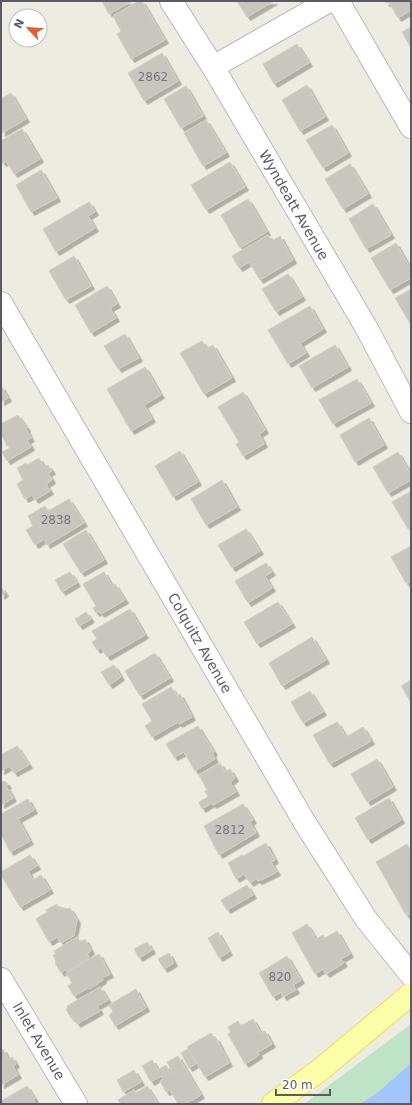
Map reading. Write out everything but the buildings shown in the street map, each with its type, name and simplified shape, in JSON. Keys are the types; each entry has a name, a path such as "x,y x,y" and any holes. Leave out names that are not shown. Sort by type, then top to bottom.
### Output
{"main road":[{"path":"273,1104 320,1070 411,994"}],"street":[{"name":"Wyndeatt Avenue","path":"171,1 213,67 366,328 411,412"},
{"path":"213,67 330,1"},
{"path":"338,1 411,127"},
{"name":"Colquitz Avenue","path":"1,303 306,823 366,919 411,975"},
{"name":"Inlet Avenue","path":"1,979 76,1104"}],"green space":[{"path":"411,1024 411,1063 377,1093 360,1104 304,1104"}],"water":[{"path":"411,1063 411,1104 360,1104 377,1093"}]}
